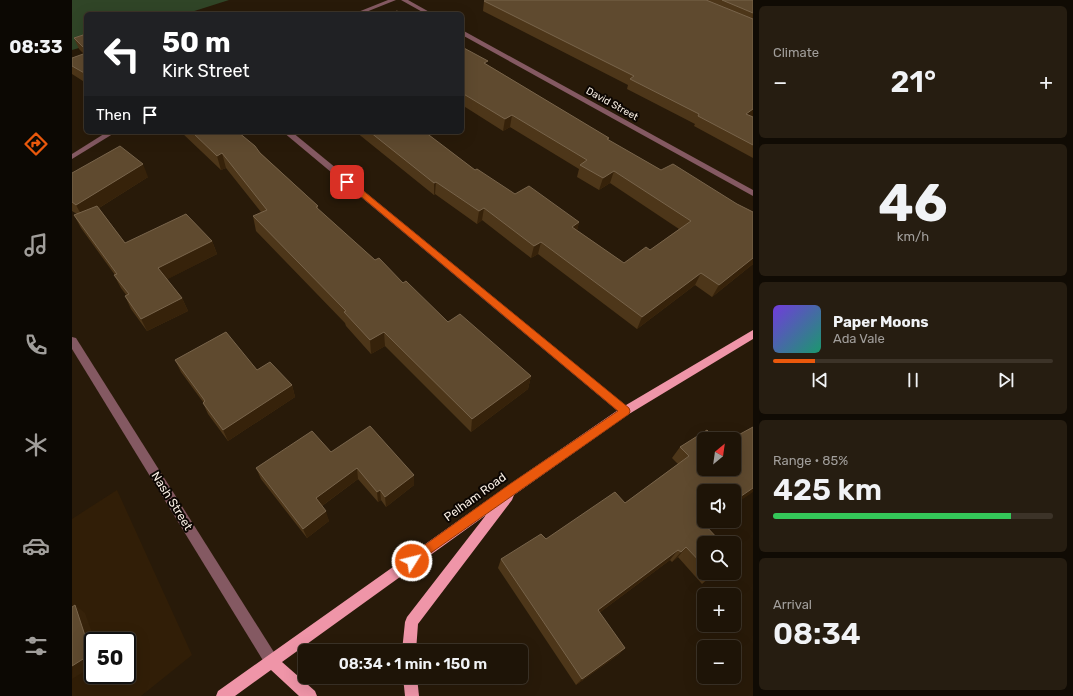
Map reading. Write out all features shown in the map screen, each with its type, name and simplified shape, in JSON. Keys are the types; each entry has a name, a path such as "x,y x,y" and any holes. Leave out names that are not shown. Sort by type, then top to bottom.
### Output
{"main road":[{"name":"Pelham Road","path":"223,696 514,488 626,411 753,334"},
{"path":"409,644 412,622 514,488"},
{"path":"272,662 310,696"},
{"path":"411,684 412,696"}],"street":[{"path":"361,12 393,0"},
{"path":"404,0 426,12"},
{"name":"David Street","path":"464,33 753,193"},
{"path":"72,157 109,134"},
{"path":"289,134 626,411"},
{"name":"Nash Street","path":"72,341 272,662"}],"shaded area":[{"path":"117,490 192,655 141,696 72,696 72,519"}],"green space":[{"path":"72,0 229,0 191,12 84,12 84,47 72,50"}],"building":[{"path":"706,0 753,19 753,109 746,114 753,117 753,145 698,116 699,114 630,79 634,76 484,1"},
{"path":"722,0 753,0 753,13"},
{"path":"84,35 84,48 74,38"},
{"path":"464,48 488,61 484,63 609,138 607,139 661,170 673,164 737,204 753,212 753,258 719,285 701,273 642,317 541,242 534,246 484,208 479,211 436,182 434,183 373,134 428,134 475,170 477,169 515,194 529,186 579,222 572,227 624,263 646,247 650,250 691,221 614,171 603,178 580,165 587,160 512,115 505,119 464,94"},
{"path":"84,54 84,73 72,66 72,58"},
{"path":"194,134 240,134 318,206 316,207 375,260 379,258 403,283 406,281 448,322 460,314 531,376 472,419 384,332 370,340 344,312 346,311 253,216 267,210 222,153 217,156"},
{"path":"120,146 143,164 76,205 72,202 72,173"},
{"path":"97,206 125,243 186,214 212,241 158,268 182,298 141,319 125,296 129,294 114,275 117,274 74,215"},
{"path":"226,332 257,370 270,362 292,385 223,430 203,403 205,401 175,360"},
{"path":"370,426 414,475 385,497 380,490 377,492 357,468 316,498 326,511 303,529 256,468 312,431 331,452"},
{"path":"753,427 753,488 741,496 741,484 697,484 697,528 708,528 715,536 697,536 697,559 686,547 681,552 678,550 598,610 625,648 582,679 501,559 541,534 546,539 615,492 625,503 689,456 680,447 697,436 697,476 741,476 741,434"},
{"path":"75,605 84,633 84,658 72,666 72,607"}],"route":[{"path":"347,182 626,411 514,488 412,561"}]}
